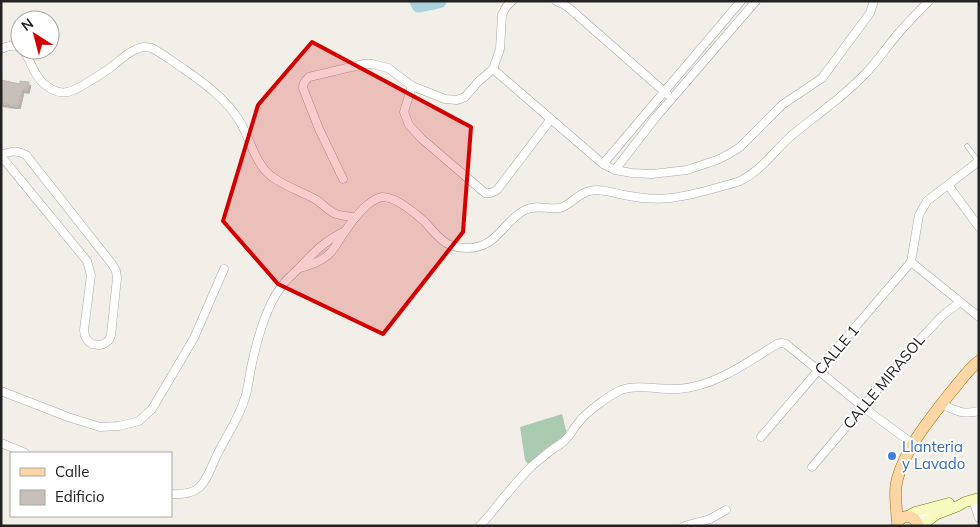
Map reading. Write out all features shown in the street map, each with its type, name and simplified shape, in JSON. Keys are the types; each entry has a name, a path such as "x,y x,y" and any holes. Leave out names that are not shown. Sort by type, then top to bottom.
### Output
{"main road":[{"path":"902,521 901,514 896,508 895,494 897,480 904,460 913,444 942,404 979,361"},
{"path":"902,521 915,512 972,500"},
{"path":"902,521 914,519 920,522 972,500"}],"street":[{"path":"342,179 303,88 305,80 309,77 364,64 372,64 388,68 412,86 445,99 457,100 465,97 493,69 500,49 502,15 512,1"},
{"path":"556,1 569,8 672,98"},
{"path":"602,164 742,1"},
{"path":"615,170 656,117 756,1"},
{"path":"493,69 602,164 615,170 632,173 652,174 686,170 729,154 740,147 782,105 822,78 870,13 874,1"},
{"path":"172,494 192,492 202,485 208,476 239,415 245,397 257,339 275,296 290,276 300,268 311,254 344,231 376,199 389,197 396,200 424,221 441,240 451,246 478,248 488,244 524,211 532,207 561,208 590,191 600,190 650,199 670,198 739,182 754,173 806,123 830,106 866,73 898,34 929,1"},
{"path":"29,60 37,77 53,90 61,93 70,92 98,76 131,51 145,46 152,48 220,96 238,119 262,166 271,175 314,198 331,211 355,218"},
{"path":"412,86 404,112 408,125 485,193 497,190 551,119"},
{"path":"14,151 26,155 116,271 117,278 111,335 104,344 92,344 88,341 84,330 91,275 87,261 1,156 14,151"},
{"path":"979,161 927,201 919,215 911,262 979,317"},
{"path":"948,185 979,227"},
{"name":"CALLE 1","path":"761,437 911,262"},
{"path":"1,392 100,427 119,426 139,421 152,409 194,338 224,269"},
{"name":"CALLE MIRASOL","path":"812,467 915,344 942,316 960,302"},
{"path":"480,526 504,496 533,465 565,440 586,414 612,395 632,387 678,389 715,381 777,344 782,343 786,344 863,407 913,444"},
{"path":"942,404 959,412 966,413 979,410"},
{"path":"1,443 23,452"},
{"path":"972,500 979,518"},
{"path":"684,526 710,519 726,510"}],"lane":[{"path":"967,146 979,161"}],"highlighted area":[{"path":"312,42 471,127 463,232 383,334 278,284 223,221 258,105"}],"green space":[{"path":"562,414 567,434 528,464 525,460 520,427"}],"building":[{"path":"1,80 20,84 20,81 29,82 27,90 22,89 18,106 1,103"}],"waterway":[{"path":"417,1 419,5 439,1"}],"place":[{"name":"Llanteria y Lavado","path":"892,456"}]}
